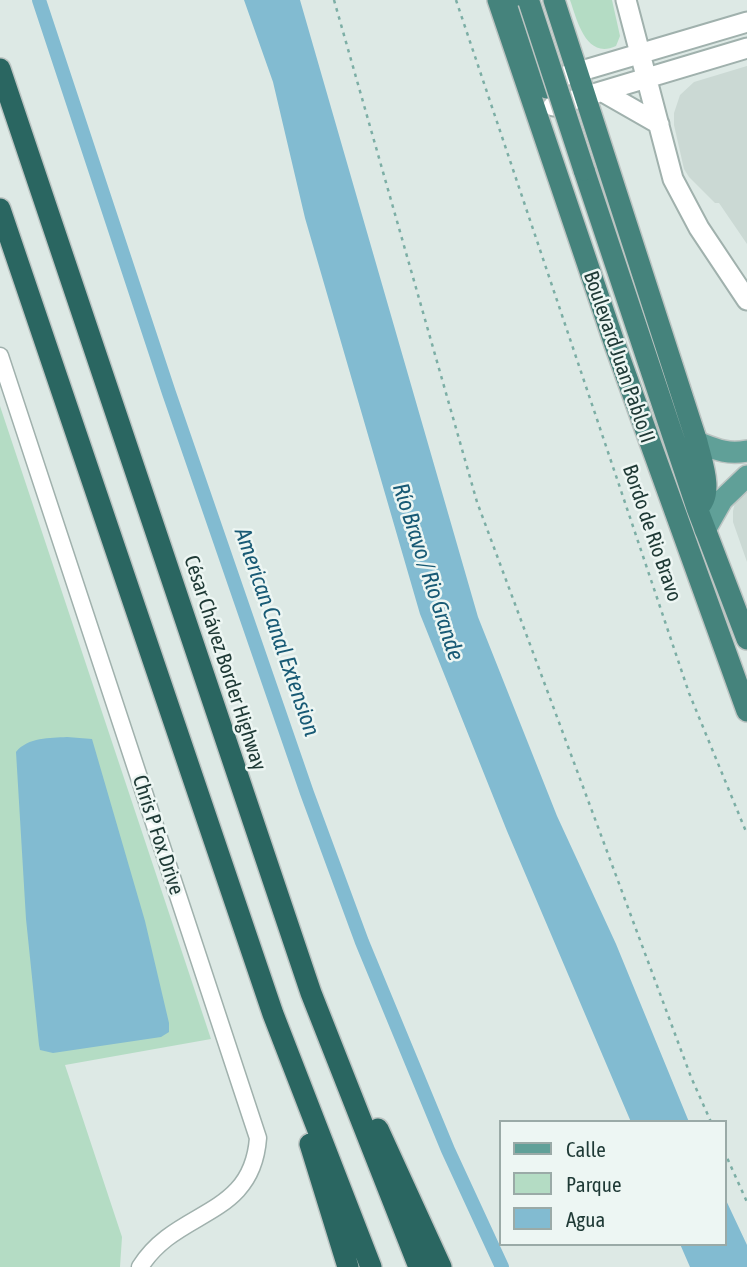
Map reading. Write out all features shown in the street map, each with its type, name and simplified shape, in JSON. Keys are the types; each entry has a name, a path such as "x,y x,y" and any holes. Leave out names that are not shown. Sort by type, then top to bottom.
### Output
{"highway":[{"name":"Boulevard Juan Pablo II","path":"498,0 615,345 747,711"},
{"path":"515,0 553,106 614,295 615,345"},
{"name":"Boulevard Juan Pablo II","path":"528,0 684,473 747,639"},
{"path":"554,0 578,71 595,95 603,149 697,442 706,492 697,508"},
{"path":"528,35 533,43 539,46 550,44 558,37 563,24"},
{"name":"César Chávez Border Highway","path":"0,69 311,993 419,1267"},
{"path":"570,159 574,149 580,145 588,144 603,149"},
{"path":"0,209 273,1014 371,1267"},
{"path":"311,993 353,1075 441,1267"},
{"path":"273,1014 348,1267"}],"main road":[{"path":"697,442 731,454 747,451"},
{"path":"705,530 722,500 747,476"}],"street":[{"path":"626,0 665,155 679,194 747,299"},
{"path":"544,82 747,22"},
{"path":"553,106 747,48"},
{"path":"595,95 659,124"},
{"name":"Chris P Fox Drive","path":"0,356 258,1138 253,1169 237,1192 225,1202 169,1234 156,1245 140,1267"}],"path":[{"path":"334,0 477,502 691,1077 710,1120"},
{"name":"Bordo de Rio Bravo","path":"456,0 689,693 747,834"},
{"path":"726,1155 747,1202"}],"shaded area":[{"path":"747,66 747,244 719,203 715,203 684,169 674,125 674,113 680,95 694,82"},
{"path":"747,489 747,562 733,522 733,511 736,498"}],"green space":[{"path":"570,0 612,0 620,36 616,46 597,48 590,43 584,36"},
{"path":"0,406 211,1039 65,1065 122,1237 120,1267 0,1267"}],"water":[{"name":"Río Bravo / Rio Grande","path":"244,0 300,0 478,617 557,816 616,944 688,1120 630,1120 507,831 420,614 305,218 273,82"},
{"path":"67,737 92,739 145,921 169,1032 161,1037 53,1053 40,1050 39,1045 26,919 16,752 33,741"},
{"path":"726,1200 747,1245 747,1267 690,1267 681,1246 726,1246"}],"waterway":[{"name":"American Canal Extension","path":"39,0 169,393 307,793 362,942 448,1150 502,1267"}]}
